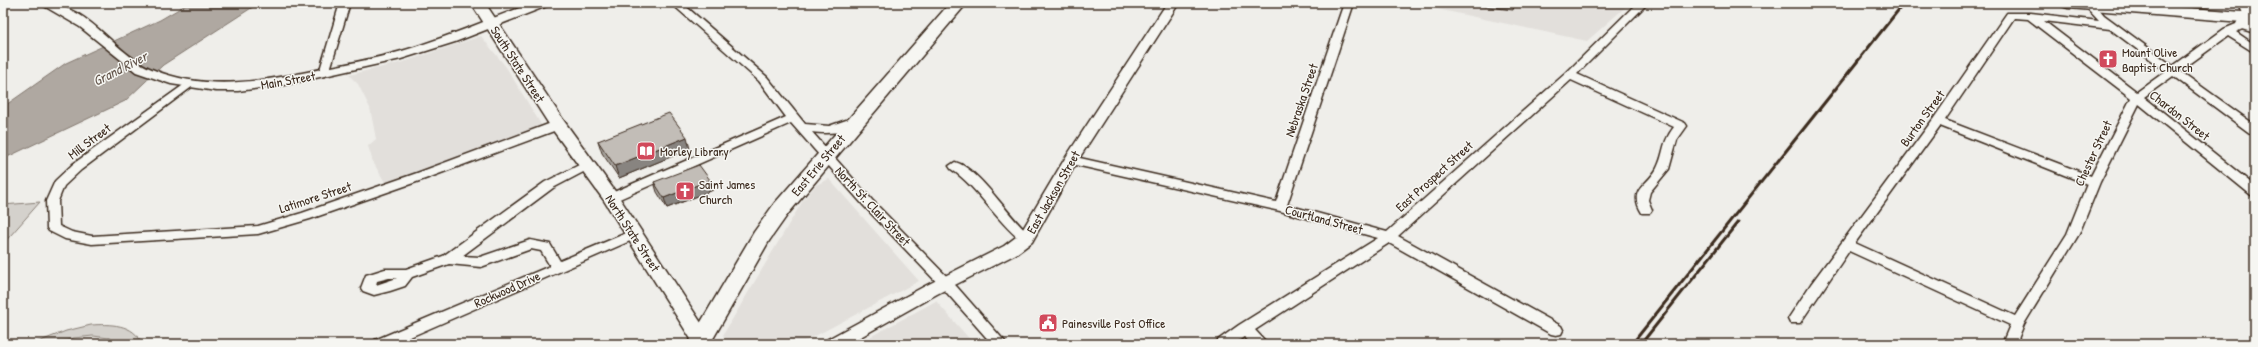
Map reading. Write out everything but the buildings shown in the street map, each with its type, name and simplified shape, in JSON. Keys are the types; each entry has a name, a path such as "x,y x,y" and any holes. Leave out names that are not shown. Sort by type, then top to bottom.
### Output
{"main road":[{"name":"South State Street","path":"478,3 558,125"},
{"name":"East Erie Street","path":"702,343 762,236 826,156 959,3"},
{"path":"2068,3 2251,19"},
{"name":"North State Street","path":"558,125 611,198 613,204 702,343"}],"street":[{"name":"Main Street","path":"45,3 69,14 91,28 126,61 137,68 183,83 212,86 261,85 324,73 418,50 543,3"},
{"path":"324,73 338,22 345,3"},
{"name":"North St. Clair Street","path":"676,3 763,79 797,123 868,203 1000,344"},
{"name":"East Jackson Street","path":"834,344 1010,250 1026,238 1071,160 1173,3"},
{"name":"Nebraska Street","path":"1280,207 1349,3"},
{"name":"East Prospect Street","path":"1222,344 1389,237 1570,75 1643,3"},
{"path":"2090,5 2100,17 2111,26 2255,131"},
{"name":"Burton Street","path":"1795,319 1938,121 2011,15 2111,26"},
{"name":"Chardon Street","path":"2030,16 2255,192"},
{"name":"Chester Street","path":"2009,344 2018,323 2073,234 2094,182 2136,98 2172,70 2228,32 2251,19"},
{"path":"2228,32 2255,50"},
{"path":"1570,75 1681,126 1672,139 1663,169 1644,191 1642,200 1646,210"},
{"name":"Mill Street","path":"69,236 53,228 52,201 60,184 77,167 183,83"},
{"path":"611,198 797,123 825,131 837,130 856,121"},
{"path":"1938,121 2094,182"},
{"name":"Latimore Street","path":"69,236 92,240 125,239 193,233 258,230 306,216 414,179 558,125"},
{"name":"Courtland Street","path":"1071,160 1280,207 1389,237 1556,330"},
{"path":"407,274 448,259 549,185 587,165"},
{"path":"955,166 968,174 1016,231 1026,238"},
{"name":"Rockwood Drive","path":"380,344 633,234"},
{"path":"448,259 481,262 530,244 545,247 557,267"},
{"path":"1848,245 2018,323"},
{"path":"1244,329 1261,344"}],"shaded area":[{"path":"1409,3 1630,3 1587,41"},
{"path":"481,36 506,67 542,126 386,184 373,162 368,146 376,139 370,108 358,84 349,75 403,62"},
{"path":"829,179 919,281 800,344 729,344 723,335 802,202 816,185"},
{"path":"40,202 3,244 3,205"},
{"path":"936,301 974,344 857,344"},
{"path":"91,325 113,325 127,328 138,337 142,344 121,344 109,338 93,336 74,338 55,344 33,344 66,331"}],"water":[{"name":"Grand River","path":"189,3 259,3 163,65 125,101 3,159 3,107 66,63 160,20"}],"railway":[{"path":"1632,344 1904,3"},
{"path":"1641,344 1738,222"}],"place":[{"name":"Mount Olive Baptist Church","path":"2108,59"},
{"name":"Morley Library","path":"646,151"},
{"name":"Saint James Church","path":"685,191"},
{"name":"Painesville Post Office","path":"1048,323"}]}
